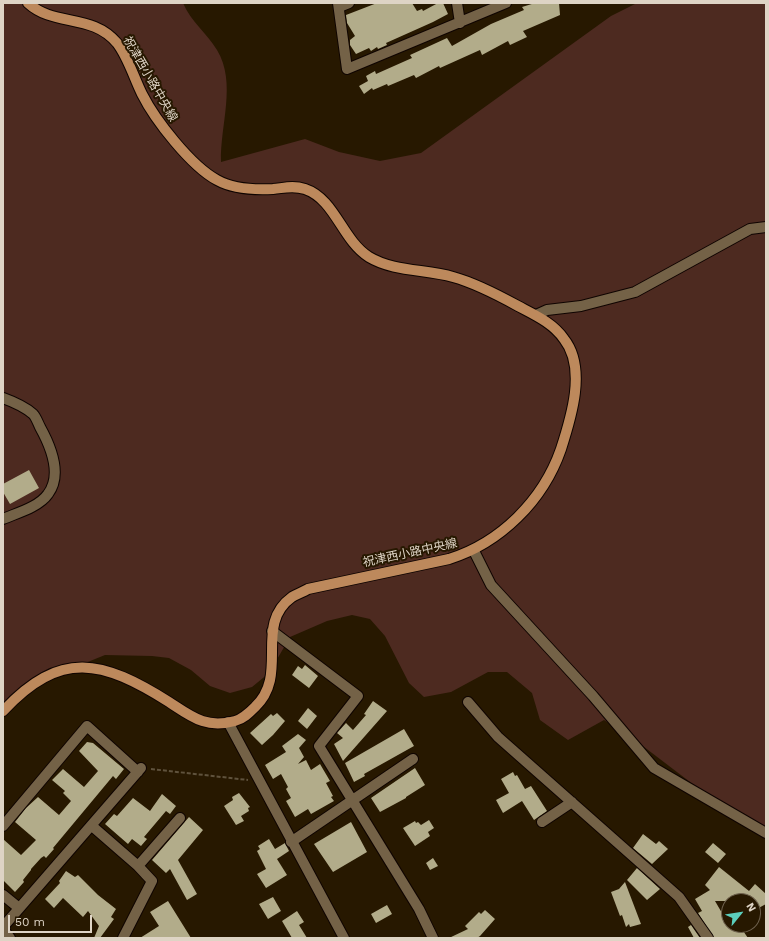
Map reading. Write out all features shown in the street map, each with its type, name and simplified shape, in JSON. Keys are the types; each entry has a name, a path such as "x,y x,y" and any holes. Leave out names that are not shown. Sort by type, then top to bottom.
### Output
{"main road":[{"name":"祝津西小路中央線","path":"3,711 34,683 64,669 85,668 102,669 123,675 203,722 212,724 228,722 241,718 260,703 267,693 271,680 272,631 281,608 292,597 308,589 449,559 474,551 498,534 536,497 547,481 558,457 566,432 576,383 572,353 565,340 555,328 536,315 506,299 453,277 384,265 369,257 357,248 340,226 326,202 306,189 290,186 274,189 252,189 233,187 216,180 201,169 164,129 143,97 117,43 100,28 82,21 47,15 35,10 28,3"}],"street":[{"path":"349,3 339,5 347,69 506,3"},
{"path":"457,3 460,23"},
{"path":"536,315 547,310 580,306 635,292 750,229 766,227"},
{"path":"3,398 19,404 34,415 51,446 55,470 52,488 48,496 35,504 3,519"},
{"path":"474,551 491,585 593,696 654,768 766,833"},
{"path":"272,631 358,696 319,746 420,910 433,938"},
{"path":"468,702 498,737 679,897 708,938"},
{"path":"228,722 291,842 344,938"},
{"path":"3,826 87,726 140,770 3,928 10,938"},
{"path":"291,842 413,759"},
{"path":"542,822 572,802"},
{"path":"138,866 180,818"},
{"path":"92,826 138,866 152,882 123,938"},
{"path":"3,895 19,908"}],"path":[{"path":"140,770 260,781"}],"shaded area":[{"path":"3,3 183,3 190,16 217,50 223,63 227,90 221,162 305,139 339,152 380,161 421,153 611,16 637,3 766,3 766,827 736,817 631,737 604,720 568,740 540,720 532,693 507,672 488,672 451,692 424,697 409,683 385,636 370,619 352,615 327,621 290,637 269,673 252,687 230,693 210,686 191,670 169,658 152,656 105,655 63,672 21,695 3,708"}],"building":[{"path":"377,3 412,3 417,11 422,9 423,11 438,3 443,3 448,14 386,43 387,45 378,49 377,47 371,51 369,48 356,54 350,45 350,40 355,36 347,23 346,15"},
{"path":"535,3 559,3 560,15 523,31 527,37 510,45 508,41 482,55 480,50 440,68 439,66 416,78 414,75 388,86 387,84 373,90 372,88 364,94 359,86 368,81 366,76 375,71 376,74 412,58 410,55 447,38 452,46 491,24 524,10 522,7"},
{"path":"29,470 39,488 10,504 3,492 3,484"},
{"path":"305,665 318,676 309,688 292,675 298,666 302,669"},
{"path":"373,701 387,711 343,761 334,744 343,738 337,733 346,723 353,730 366,715 364,714"},
{"path":"308,708 317,716 307,729 298,721"},
{"path":"277,713 285,721 262,745 250,733 271,714 273,716"},
{"path":"404,729 414,746 364,774 365,776 354,782 345,763"},
{"path":"298,734 306,740 299,748 304,757 298,764 306,760 311,770 320,764 330,781 326,783 334,801 311,814 308,809 295,817 286,801 291,798 286,789 288,787 281,774 273,779 265,765 286,752 282,746"},
{"path":"87,742 93,743 124,769 116,779 113,776 53,848 54,849 46,858 44,856 41,858 31,869 23,880 24,882 15,892 3,880 3,839 21,855 36,840 15,822 26,808 38,797 59,815 71,801 63,793 65,791 52,780 63,769 84,787 98,771 79,751"},
{"path":"415,768 425,785 406,798 380,812 371,798"},
{"path":"513,772 515,776 517,775 525,789 531,786 547,811 534,820 522,801 503,813 496,800 509,793 501,779"},
{"path":"239,793 250,807 248,808 249,811 241,816 244,821 236,825 224,806 233,800 232,797"},
{"path":"162,794 176,806 170,814 166,811 144,837 147,839 141,846 132,839 128,844 105,824 114,814 117,816 133,798 150,811"},
{"path":"189,817 203,830 178,860 197,894 187,900 170,869 166,873 152,860"},
{"path":"429,820 434,828 428,832 430,836 415,846 403,828 415,821 421,825"},
{"path":"351,822 367,852 333,872 314,844"},
{"path":"643,834 656,844 659,841 668,849 652,864 633,848"},
{"path":"269,839 275,849 285,843 289,851 277,859 287,875 266,888 257,874 266,869 257,851 260,849 258,846"},
{"path":"713,843 726,854 718,863 705,852"},
{"path":"433,858 438,866 430,870 426,863"},
{"path":"719,867 749,891 755,884 766,894 766,904 761,907 761,893 721,893 721,901 715,901 721,911 721,933 745,933 748,938 714,938 698,913 702,911 695,899 710,890 705,885"},
{"path":"637,868 660,889 647,900 627,880"},
{"path":"66,871 75,877 78,875 98,895 116,909 111,917 114,919 100,938 94,938 99,926 88,911 83,917 63,898 54,908 45,899 60,883 59,881"},
{"path":"625,882 641,924 630,927 629,924 626,927 622,915 620,916 611,892 619,889"},
{"path":"273,897 281,911 268,919 259,904"},
{"path":"168,901 191,938 140,938 159,926 150,912"},
{"path":"387,905 392,914 376,923 371,914"},
{"path":"485,910 495,919 480,936 477,938 449,938 468,929 465,926 479,912 481,914"},
{"path":"297,911 304,922 299,925 307,938 292,938 282,921"},
{"path":"689,922 700,938 694,938 688,927 691,925"}]}
